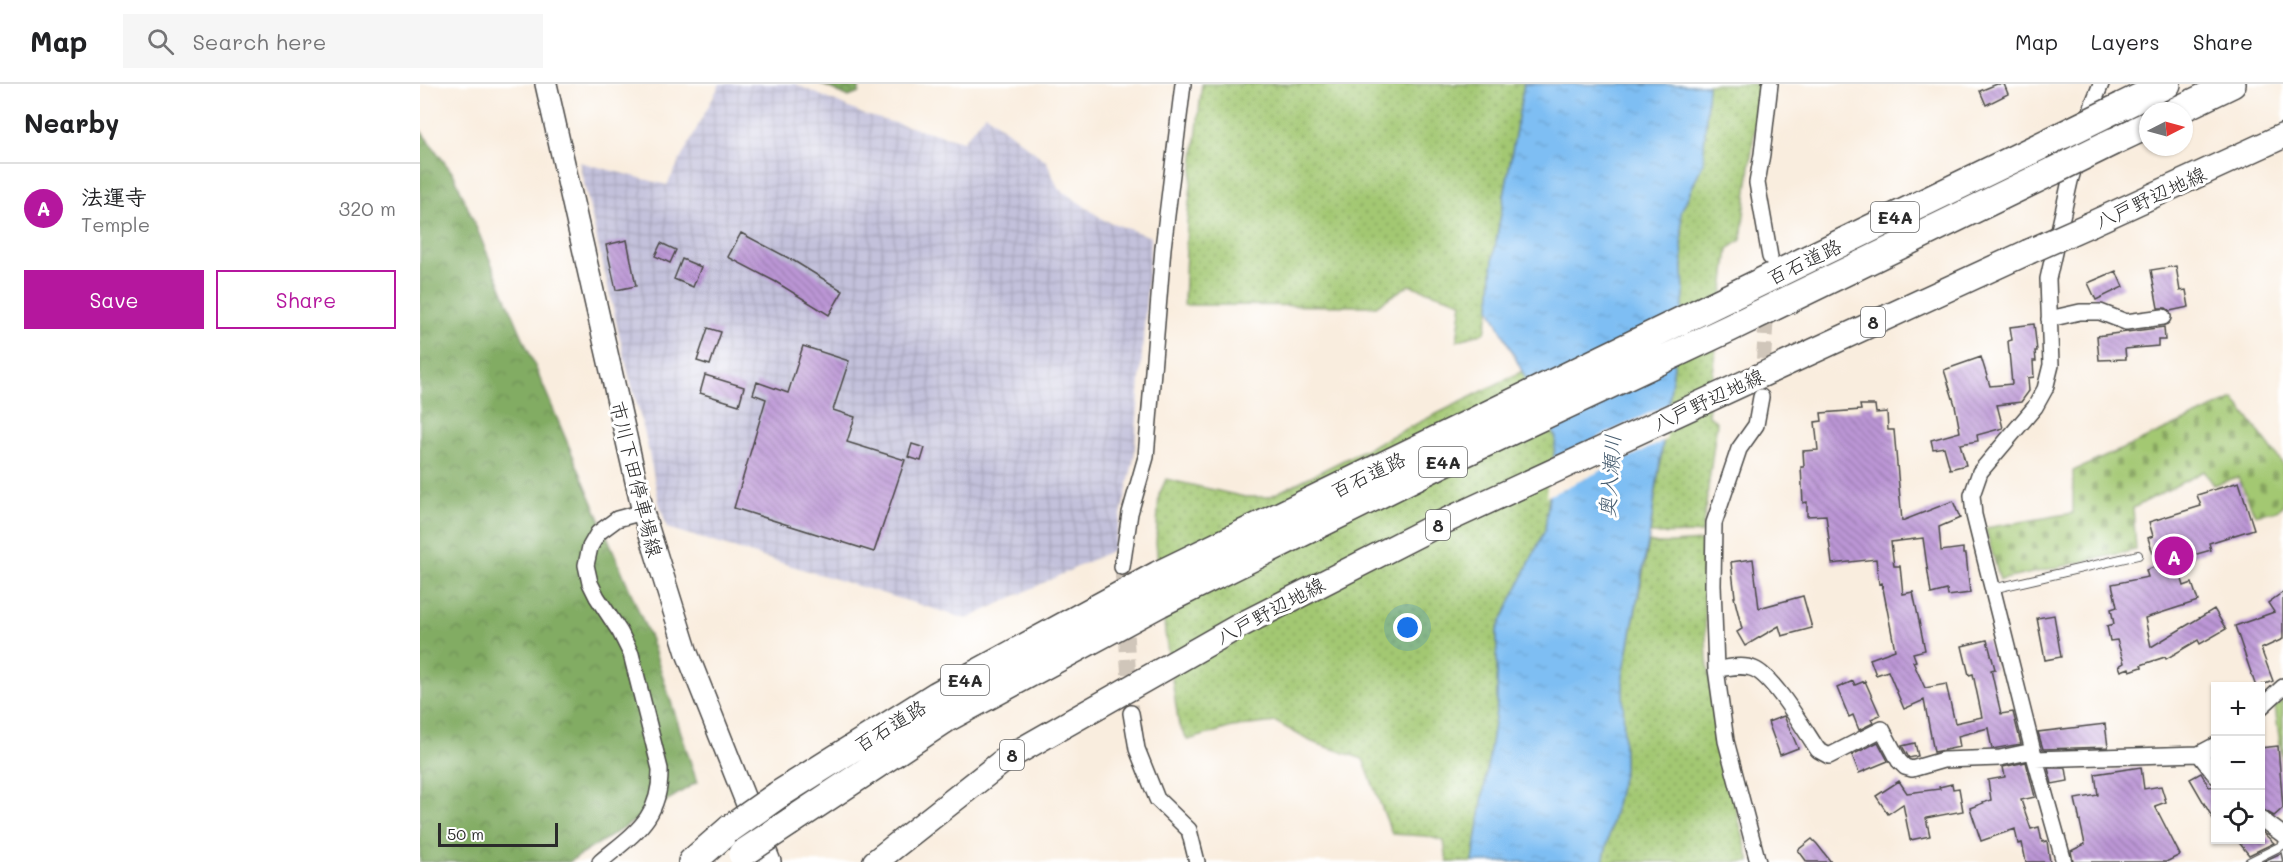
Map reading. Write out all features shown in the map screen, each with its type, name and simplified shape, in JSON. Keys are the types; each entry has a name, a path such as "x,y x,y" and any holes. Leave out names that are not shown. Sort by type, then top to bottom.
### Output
{"highway":[{"name":"百石道路","path":"692,862 731,828 778,795 937,695 1158,575 2167,84"},
{"path":"2193,103 2232,84"},
{"name":"百石道路","path":"737,858 947,718 1160,603 1443,463 1730,328 2139,129"}],"main road":[{"name":"市川下田停車場線","path":"546,84 643,512 687,653 770,862"},
{"name":"八戸野辺地線","path":"874,862 1007,758 1239,626 1431,528 2283,136"}],"street":[{"path":"1122,567 1130,513 1146,457 1163,248 1183,84"},
{"path":"1770,84 1757,183 1770,257"},
{"path":"2064,862 1992,589 1974,515 1972,495 1980,472 2035,408 2045,389 2051,365 2048,279 2060,219 2101,84"},
{"path":"2049,319 2080,312 2100,312 2126,322 2163,317"},
{"path":"1758,862 1726,741 1716,669 1713,585 1714,523 1739,449 1756,425 1761,397"},
{"path":"600,862 647,820 658,798 661,784 660,769 631,654 620,632 597,597 590,583 586,565 590,547 598,533 617,519 643,512"},
{"path":"1716,669 1742,666 1762,673 1791,709 1818,750 1829,756 1882,729 1899,761 1905,767 1912,769 1943,760 2034,755 2199,754 2211,748"},
{"path":"2265,703 2283,687"},
{"path":"1131,712 1137,749 1157,799 1189,830 1197,862"},
{"path":"2199,754 2211,770"},
{"path":"2265,822 2283,835"}],"lane":[{"path":"1992,589 2138,555"},
{"path":"2249,862 2283,845"}],"shaded area":[{"path":"720,84 795,84 865,115 963,141 986,114 1047,162 1058,188 1104,220 1151,237 1134,458 1113,550 967,619 667,528 579,162 667,185"}],"green space":[{"path":"821,84 859,84 859,93 849,97"},
{"path":"1202,84 1524,84 1493,259 1490,308 1485,332 1457,341 1462,302 1409,285 1376,306 1184,305 1187,222"},
{"path":"1708,84 1760,84 1741,240 1728,249 1708,415 1717,422 1702,533 1650,534 1684,296 1681,212 1703,163"},
{"path":"420,130 454,175 651,640 697,782 569,862 420,862"},
{"path":"1523,371 1556,438 1545,530 1497,630 1497,704 1473,862 1447,862 1444,841 1426,836 1392,834 1363,759 1312,742 1276,722 1232,727 1188,740 1179,726 1165,632 1156,543 1159,495 1166,479 1245,497 1269,497"},
{"path":"2234,399 2283,464 2283,505 2275,511 2255,515 2238,477 2214,485 2204,471 2133,508 2136,550 2000,580 1985,528 2073,513 2073,471"},
{"path":"1701,541 1707,659 1718,741 1750,862 1603,862 1624,769 1623,676 1649,542 1658,544"},
{"path":"2283,700 2283,765 2275,707"}],"water":[{"name":"奥入瀬川","path":"1524,84 1708,85 1703,163 1681,212 1684,296 1649,537 1623,676 1624,769 1603,862 1473,862 1497,704 1497,630 1545,530 1556,438 1490,308 1493,259"}],"pier":[{"path":"1671,403 1666,440 1546,497 1550,460"}],"building":[{"path":"1997,84 2004,84 2008,94 1986,105 1980,91"},
{"path":"741,233 794,261 843,291 829,315 776,282 728,257"},
{"path":"627,240 636,286 616,290 606,245"},
{"path":"661,243 676,250 670,263 655,256"},
{"path":"682,259 701,267 693,287 674,279"},
{"path":"2176,266 2180,291 2186,290 2189,307 2170,311 2166,308 2158,308 2151,270"},
{"path":"2116,271 2123,287 2096,300 2088,283"},
{"path":"2034,324 2037,351 2035,351 2036,361 2033,361 2034,377 2028,378 2029,391 2021,402 1997,405 2003,428 1977,435 1978,441 1960,444 1966,465 1950,469 1944,447 1933,449 1931,440 1960,432 1955,405 1944,370 1981,357 1990,386 2012,384 2008,341 2012,340 2010,327"},
{"path":"2164,327 2165,340 2158,340 2158,346 2125,349 2126,359 2099,360 2097,336"},
{"path":"708,328 721,332 710,365 697,361"},
{"path":"803,346 849,361 833,410 855,417 847,442 905,460 874,552 734,508 766,399 753,394 757,382 788,393"},
{"path":"705,375 744,387 739,405 700,393"},
{"path":"1860,405 1875,405 1876,413 1887,412 1888,430 1894,430 1902,521 1953,501 1960,518 1939,527 1941,551 1963,548 1963,554 1966,554 1970,593 1948,596 1947,590 1931,594 1923,538 1891,542 1894,566 1900,566 1903,594 1913,592 1925,650 1913,653 1916,661 1913,662 1925,688 1946,684 1955,723 1982,717 1973,674 1969,675 1962,646 1987,640 1995,669 1991,670 2001,714 2013,712 2021,744 1992,749 1988,728 1958,736 1960,747 1934,752 1924,700 1904,709 1888,671 1876,675 1870,659 1895,650 1882,583 1879,584 1876,559 1832,564 1826,515 1807,516 1807,502 1803,503 1801,467 1804,467 1803,451 1818,450 1815,422 1822,421 1821,413 1861,410"},
{"path":"912,444 925,448 921,461 908,457"},
{"path":"2239,482 2254,529 2209,543 2211,550 2176,560 2184,586 2192,583 2198,601 2145,618 2151,647 2214,609 2226,629 2200,644 2198,640 2166,659 2165,657 2141,665 2142,667 2130,671 2129,668 2121,671 2119,666 2124,663 2117,640 2110,641 2107,626 2114,624 2111,609 2117,607 2112,584 2148,577 2146,570 2157,566 2148,538 2153,536 2149,522 2201,506 2197,495"},
{"path":"1753,559 1759,608 1803,596 1812,628 1782,636 1779,626 1745,646 1737,632 1742,629 1734,597 1731,562"},
{"path":"2283,592 2283,639 2261,649 2273,681 2265,684 2254,682 2235,626 2274,612 2268,603"},
{"path":"2054,615 2061,657 2045,660 2037,618"},
{"path":"1853,681 1855,685 1865,681 1880,715 1871,719 1873,723 1859,730 1853,715 1849,717 1837,688"},
{"path":"1784,716 1798,748 1780,755 1768,722"},
{"path":"2105,724 2108,747 2043,749 2038,732"},
{"path":"1878,742 1888,761 1859,773 1852,755"},
{"path":"1915,743 1918,756 1909,758 1902,746"},
{"path":"2278,746 2283,808 2274,816 2265,811 2265,747"},
{"path":"2026,762 2035,797 2021,800 2031,829 2039,827 2042,842 2047,841 2050,862 2026,862 2022,843 2018,844 2015,829 1981,841 1970,808 1991,800 1988,780 2005,777 2003,767"},
{"path":"2141,767 2144,789 2161,786 2166,802 2155,806 2180,855 2166,862 2073,862 2071,851 2085,844 2075,799 2098,795 2095,774"},
{"path":"2048,768 2066,768 2068,781 2052,784"},
{"path":"2201,773 2211,787 2211,815 2190,779"},
{"path":"1899,781 1907,793 1940,789 1939,787 1952,784 1953,789 1959,788 1963,811 1926,818 1930,836 1910,840 1903,804 1888,814 1876,796"},
{"path":"2265,835 2274,843 2249,855 2240,844 2265,844"},
{"path":"1812,839 1831,862 1807,862 1798,850"},
{"path":"2281,853 2283,862 2262,862"}],"tunnel":[{"path":"1762,382 1767,307"},
{"path":"1122,567 1131,713"}],"place":[{"name":"法運寺","path":"2174,556"}]}
